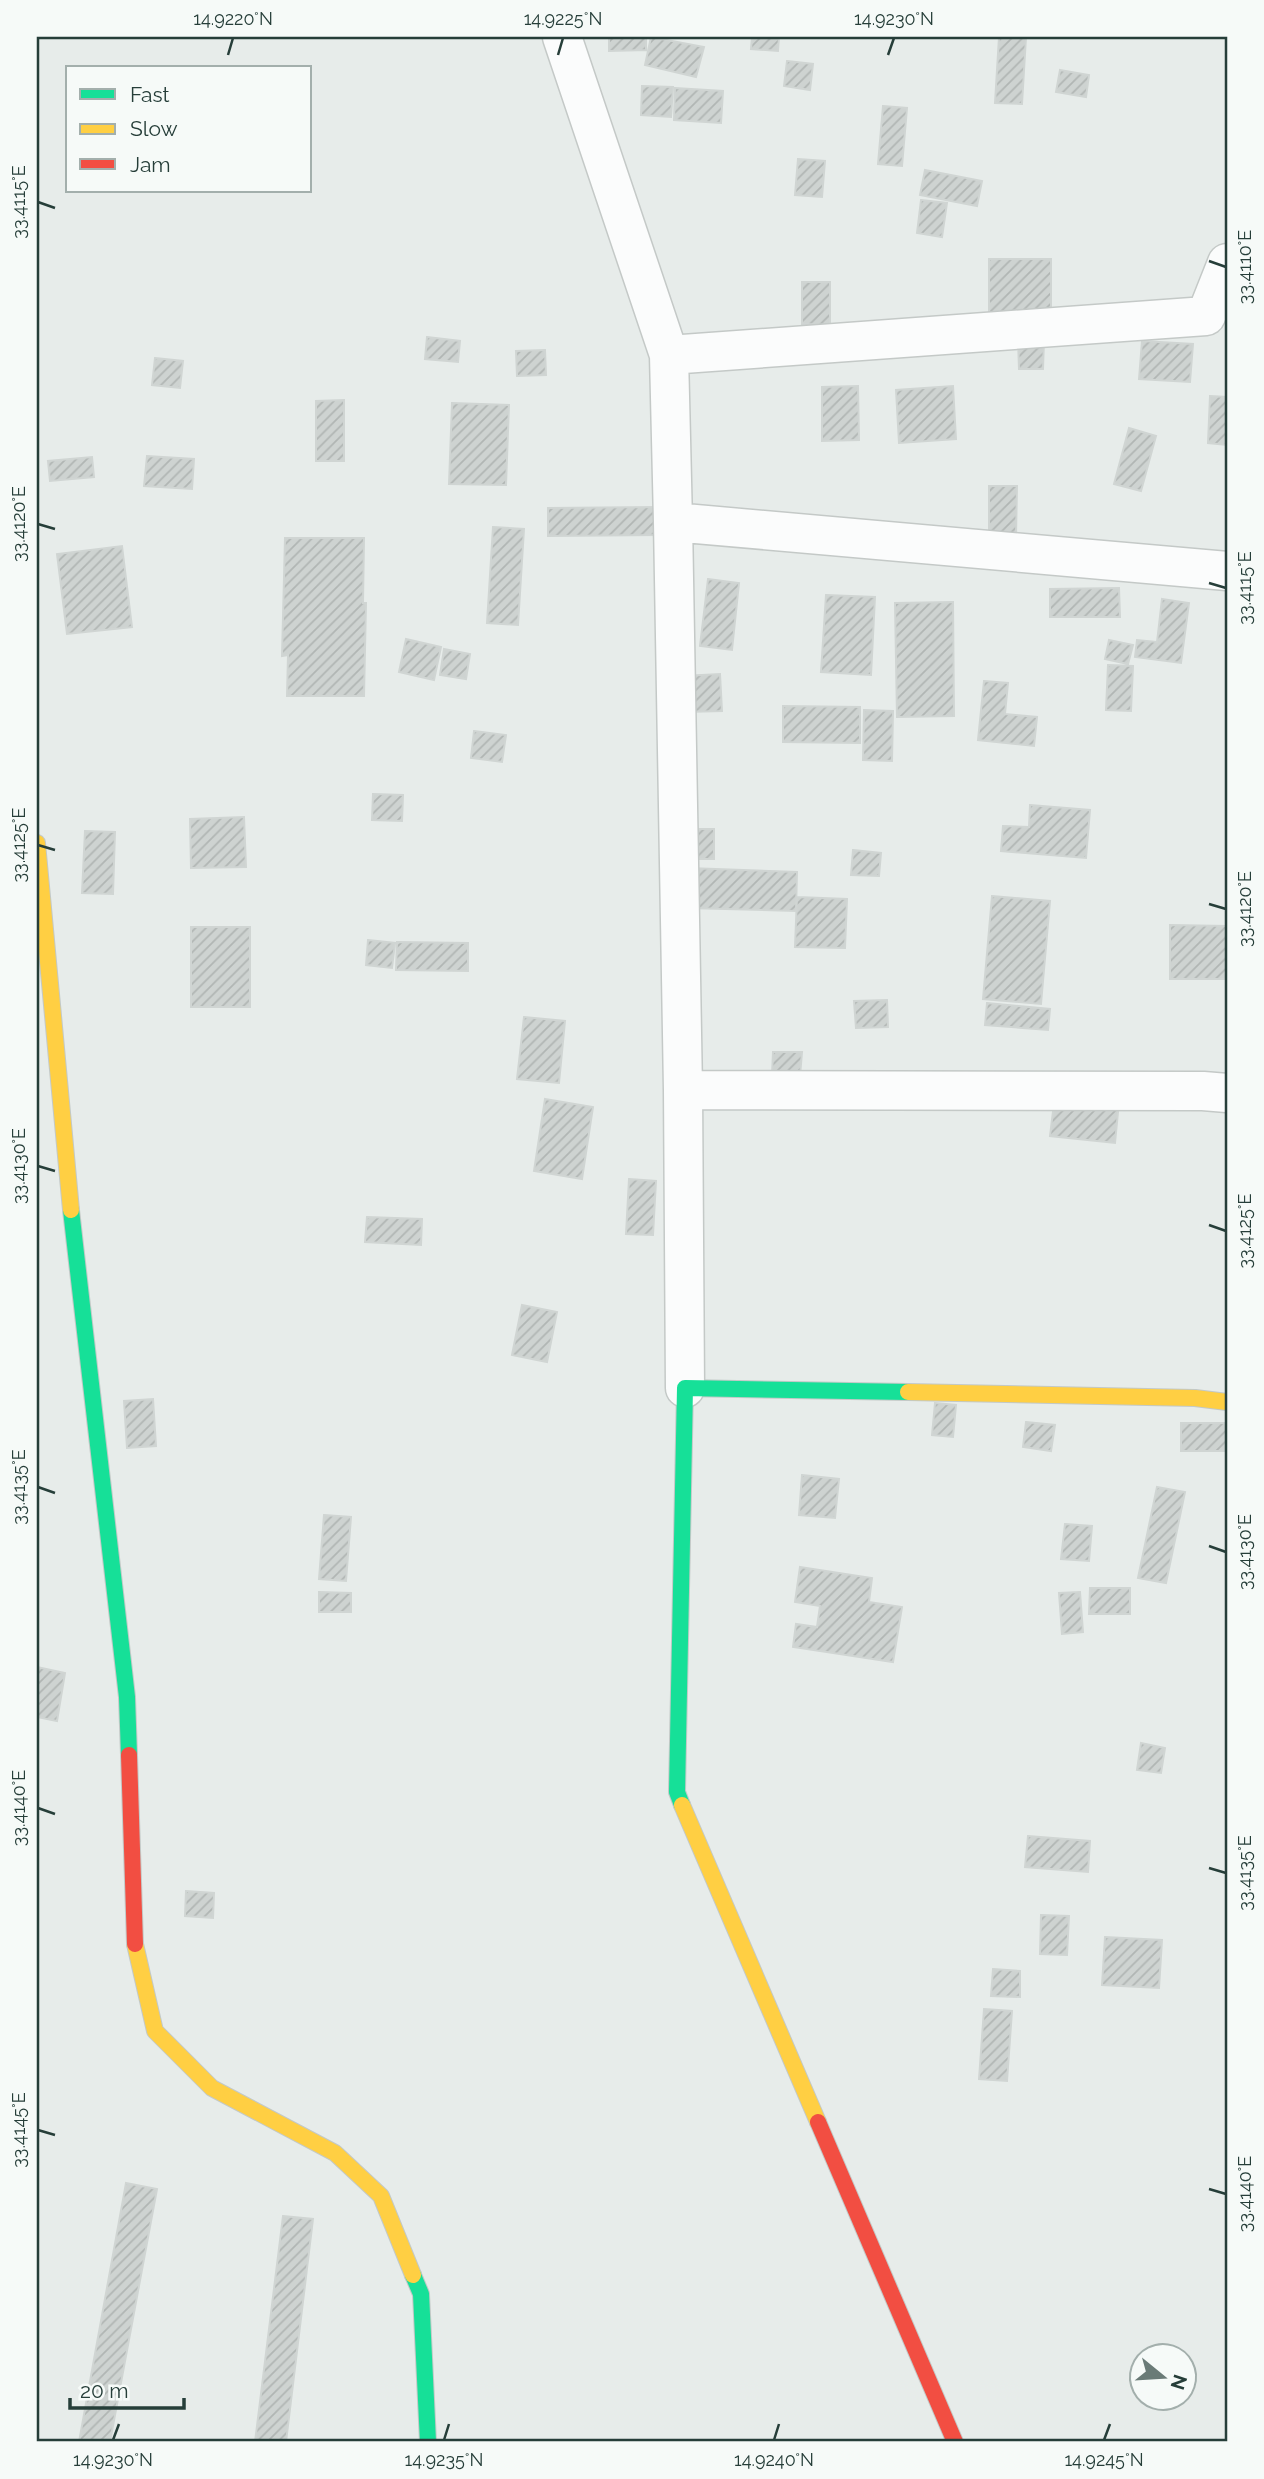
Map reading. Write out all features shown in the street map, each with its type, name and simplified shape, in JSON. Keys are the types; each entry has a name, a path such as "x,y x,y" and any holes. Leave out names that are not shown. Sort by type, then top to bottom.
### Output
{"street":[{"path":"562,37 669,355 684,1090 685,1388 677,1792 955,2442"},
{"path":"669,355 1206,316 1227,263"},
{"path":"673,522 1227,571"},
{"path":"37,843 66,1169 127,1697 135,1951 155,2031 212,2088 335,2153 381,2196 421,2294 428,2442"},
{"path":"684,1090 1227,1093"},
{"path":"685,1388 1195,1398 1227,1402"}],"building":[{"path":"609,37 646,37 646,50 609,51"},
{"path":"651,37 704,47 696,77 645,65"},
{"path":"752,37 779,37 778,51 751,49"},
{"path":"999,37 1026,37 1022,104 995,103"},
{"path":"787,61 813,64 810,90 784,86"},
{"path":"1060,70 1089,75 1086,97 1056,92"},
{"path":"642,86 673,87 671,117 641,115"},
{"path":"675,88 723,91 721,123 674,120"},
{"path":"883,106 907,108 902,166 878,164"},
{"path":"798,159 825,161 822,197 795,195"},
{"path":"925,170 982,181 977,206 920,195"},
{"path":"921,200 947,203 942,237 917,233"},
{"path":"989,259 1051,259 1051,314 989,314"},
{"path":"802,282 830,282 830,325 802,324"},
{"path":"427,337 460,341 458,362 425,359"},
{"path":"1018,340 1044,340 1043,369 1019,369"},
{"path":"1142,341 1193,344 1190,382 1139,379"},
{"path":"545,350 546,375 517,376 516,351"},
{"path":"155,358 183,361 180,388 152,385"},
{"path":"858,386 859,440 822,441 822,387"},
{"path":"953,386 956,439 899,443 896,390"},
{"path":"1210,396 1227,397 1227,445 1208,443"},
{"path":"344,400 344,461 316,461 316,401"},
{"path":"452,403 509,405 506,485 449,484"},
{"path":"1129,428 1156,436 1141,491 1114,484"},
{"path":"147,456 194,459 192,489 144,486"},
{"path":"92,457 94,477 50,481 48,461"},
{"path":"989,486 1017,486 1016,536 989,536"},
{"path":"658,507 659,535 548,536 548,508"},
{"path":"493,527 524,529 518,625 487,623"},
{"path":"285,538 364,538 364,696 287,696 288,655 282,656"},
{"path":"122,546 132,627 67,634 57,554"},
{"path":"708,579 739,583 732,650 700,646"},
{"path":"1119,588 1120,617 1050,617 1050,589"},
{"path":"826,595 875,597 871,675 821,672"},
{"path":"1162,599 1189,603 1181,663 1135,657 1137,640 1157,642"},
{"path":"953,602 954,716 897,717 895,603"},
{"path":"406,639 441,647 434,680 399,672"},
{"path":"1109,640 1133,645 1128,664 1105,659"},
{"path":"444,649 470,654 466,679 440,675"},
{"path":"1108,665 1133,666 1131,711 1106,710"},
{"path":"720,674 722,711 685,712 683,676"},
{"path":"984,681 1008,683 1005,714 1037,717 1034,746 978,740"},
{"path":"783,706 860,707 860,743 783,742"},
{"path":"864,710 893,711 892,761 863,760"},
{"path":"474,731 506,735 502,762 471,758"},
{"path":"373,794 403,795 402,821 372,820"},
{"path":"1030,805 1090,810 1086,858 1001,851 1003,826 1029,827"},
{"path":"244,817 246,867 191,868 190,819"},
{"path":"695,829 714,829 714,859 694,859"},
{"path":"85,831 115,832 113,894 82,893"},
{"path":"853,850 881,853 879,876 851,875"},
{"path":"688,868 797,872 796,911 687,908"},
{"path":"992,896 1050,901 1041,1004 983,999"},
{"path":"797,897 847,899 845,948 795,947"},
{"path":"1170,925 1227,926 1227,979 1170,979"},
{"path":"191,927 250,927 250,1007 191,1007"},
{"path":"368,940 395,943 392,968 366,965"},
{"path":"397,942 468,943 468,971 396,970"},
{"path":"887,1000 888,1027 856,1028 854,1001"},
{"path":"987,1003 1050,1009 1048,1030 985,1025"},
{"path":"524,1017 565,1021 559,1083 517,1079"},
{"path":"773,1052 802,1052 800,1076 772,1075"},
{"path":"1055,1095 1119,1102 1115,1143 1050,1136"},
{"path":"545,1099 593,1107 582,1179 534,1171"},
{"path":"629,1179 656,1181 653,1235 626,1234"},
{"path":"367,1217 422,1219 421,1245 365,1242"},
{"path":"522,1305 557,1312 547,1362 512,1355"},
{"path":"153,1399 156,1446 127,1448 124,1401"},
{"path":"935,1403 956,1405 953,1437 932,1435"},
{"path":"1026,1422 1055,1425 1051,1451 1023,1447"},
{"path":"1181,1423 1227,1423 1227,1451 1181,1451"},
{"path":"802,1475 839,1479 835,1518 799,1515"},
{"path":"1157,1487 1185,1492 1166,1583 1138,1578"},
{"path":"324,1515 351,1517 346,1581 319,1579"},
{"path":"1065,1524 1092,1526 1089,1561 1061,1559"},
{"path":"800,1567 872,1578 869,1602 902,1607 893,1662 793,1647 796,1624 817,1627 820,1606 795,1602"},
{"path":"1090,1588 1130,1588 1130,1614 1089,1614"},
{"path":"319,1592 351,1593 351,1612 319,1612"},
{"path":"1080,1592 1083,1632 1062,1634 1059,1593"},
{"path":"37,1667 65,1673 57,1721 37,1717"},
{"path":"1141,1743 1165,1748 1161,1773 1137,1770"},
{"path":"1028,1836 1090,1841 1088,1872 1025,1867"},
{"path":"186,1891 214,1893 213,1918 185,1916"},
{"path":"1041,1915 1069,1916 1067,1955 1040,1954"},
{"path":"1105,1937 1162,1940 1159,1988 1102,1985"},
{"path":"993,1969 1020,1971 1020,1997 991,1996"},
{"path":"984,2009 1012,2011 1007,2081 979,2079"},
{"path":"126,2183 157,2189 110,2442 79,2442"},
{"path":"283,2216 313,2219 286,2442 255,2442"}],"traffic: fast":[{"path":"71,1210 127,1697 129,1755"},
{"path":"682,1805 677,1792 685,1388 908,1392"},
{"path":"413,2275 421,2294 428,2442"}],"traffic: slow":[{"path":"37,843 71,1210"},
{"path":"908,1392 1195,1398 1227,1402"},
{"path":"682,1805 818,2122"},
{"path":"135,1944 155,2031 212,2088 335,2153 381,2196 413,2275"}],"traffic: jam":[{"path":"129,1755 135,1944"},
{"path":"818,2122 955,2442"}]}
